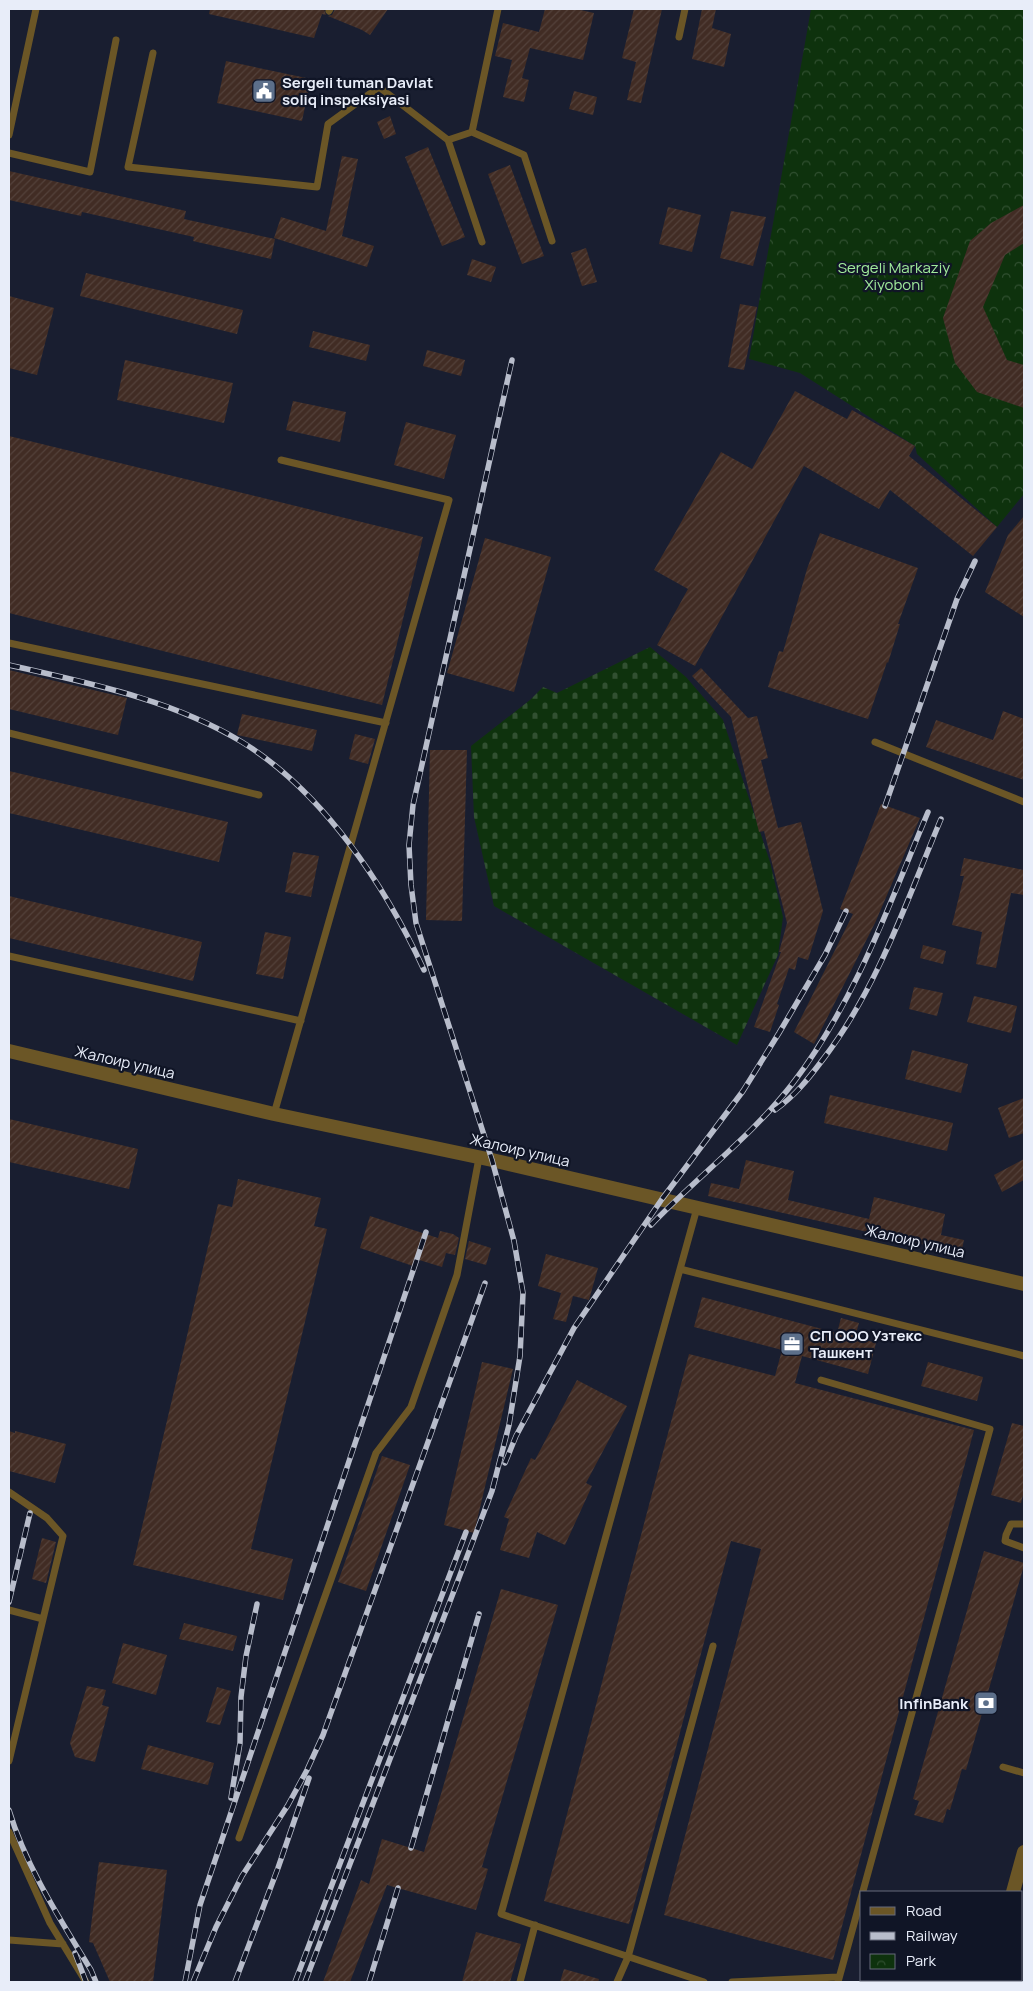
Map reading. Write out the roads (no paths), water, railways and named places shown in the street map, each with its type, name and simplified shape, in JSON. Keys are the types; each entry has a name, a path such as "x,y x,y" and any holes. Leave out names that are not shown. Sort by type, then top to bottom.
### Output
{"street":[{"name":"Жалоир улица","path":"9,1051 274,1114 479,1158 1024,1284"},
{"path":"1013,1891 1024,1852"}],"lane":[{"path":"9,135 36,9"},
{"path":"472,132 498,9"},
{"path":"679,36 685,9"},
{"path":"9,153 90,172 116,40"},
{"path":"153,53 128,167 317,187 328,124 379,87 448,140 482,242"},
{"path":"448,140 472,132 524,155 552,241"},
{"path":"274,1114 449,500 281,460"},
{"path":"9,643 386,723"},
{"path":"9,734 259,794"},
{"path":"875,742 1024,802"},
{"path":"9,956 300,1021"},
{"path":"239,1838 376,1453 411,1406 457,1274 479,1158"},
{"path":"697,1208 501,1914 704,1982"},
{"path":"680,1269 1024,1356"},
{"path":"821,1380 990,1429 862,1891"},
{"path":"9,1492 47,1518 63,1536 9,1761"},
{"path":"1024,1524 1011,1524 1005,1541 1024,1548"},
{"path":"9,1610 43,1619"},
{"path":"617,1982 628,1957 713,1646"},
{"path":"1003,1767 1024,1773"},
{"path":"9,1832 50,1923 86,1982"},
{"path":"732,1982 838,1979 860,1899"},
{"path":"520,1982 534,1926"},
{"path":"9,1940 63,1944"}],"railway":[{"path":"305,1982 492,1491 509,1425 520,1356 523,1293 514,1241 492,1160 416,923 411,885 409,845 413,805 512,360"},
{"path":"885,806 957,599 975,561"},
{"path":"9,665 99,686 158,703 215,727 242,742 271,763 299,787 349,843 371,874 390,906 424,970"},
{"path":"651,1225 760,1121 793,1083 815,1052 853,986 928,812"},
{"path":"775,1110 795,1093 813,1073 843,1031 860,1002 890,942 941,819"},
{"path":"505,1463 516,1436 574,1328 662,1199 743,1091 825,955 846,911"},
{"path":"185,1982 200,1905 426,1232"},
{"path":"193,1982 216,1927 242,1876 288,1805 323,1735 485,1283"},
{"path":"9,1602 30,1513"},
{"path":"295,1982 466,1532"},
{"path":"231,1798 240,1743 241,1697 246,1656 257,1604"},
{"path":"411,1848 479,1614"},
{"path":"235,1982 278,1868 309,1778"},
{"path":"9,1810 34,1872 91,1970 96,1982"},
{"path":"369,1982 398,1888"},
{"path":"75,1953 86,1982"}],"place":[{"name":"Sergeli tuman Davlat soliq inspeksiyasi","path":"264,91"},
{"name":"СП ООО Узтекс Ташкент","path":"792,1344"},
{"name":"InfinBank","path":"986,1703"}],"park label":[{"name":"Sergeli Markaziy Xiyoboni","path":"894,276"}]}
